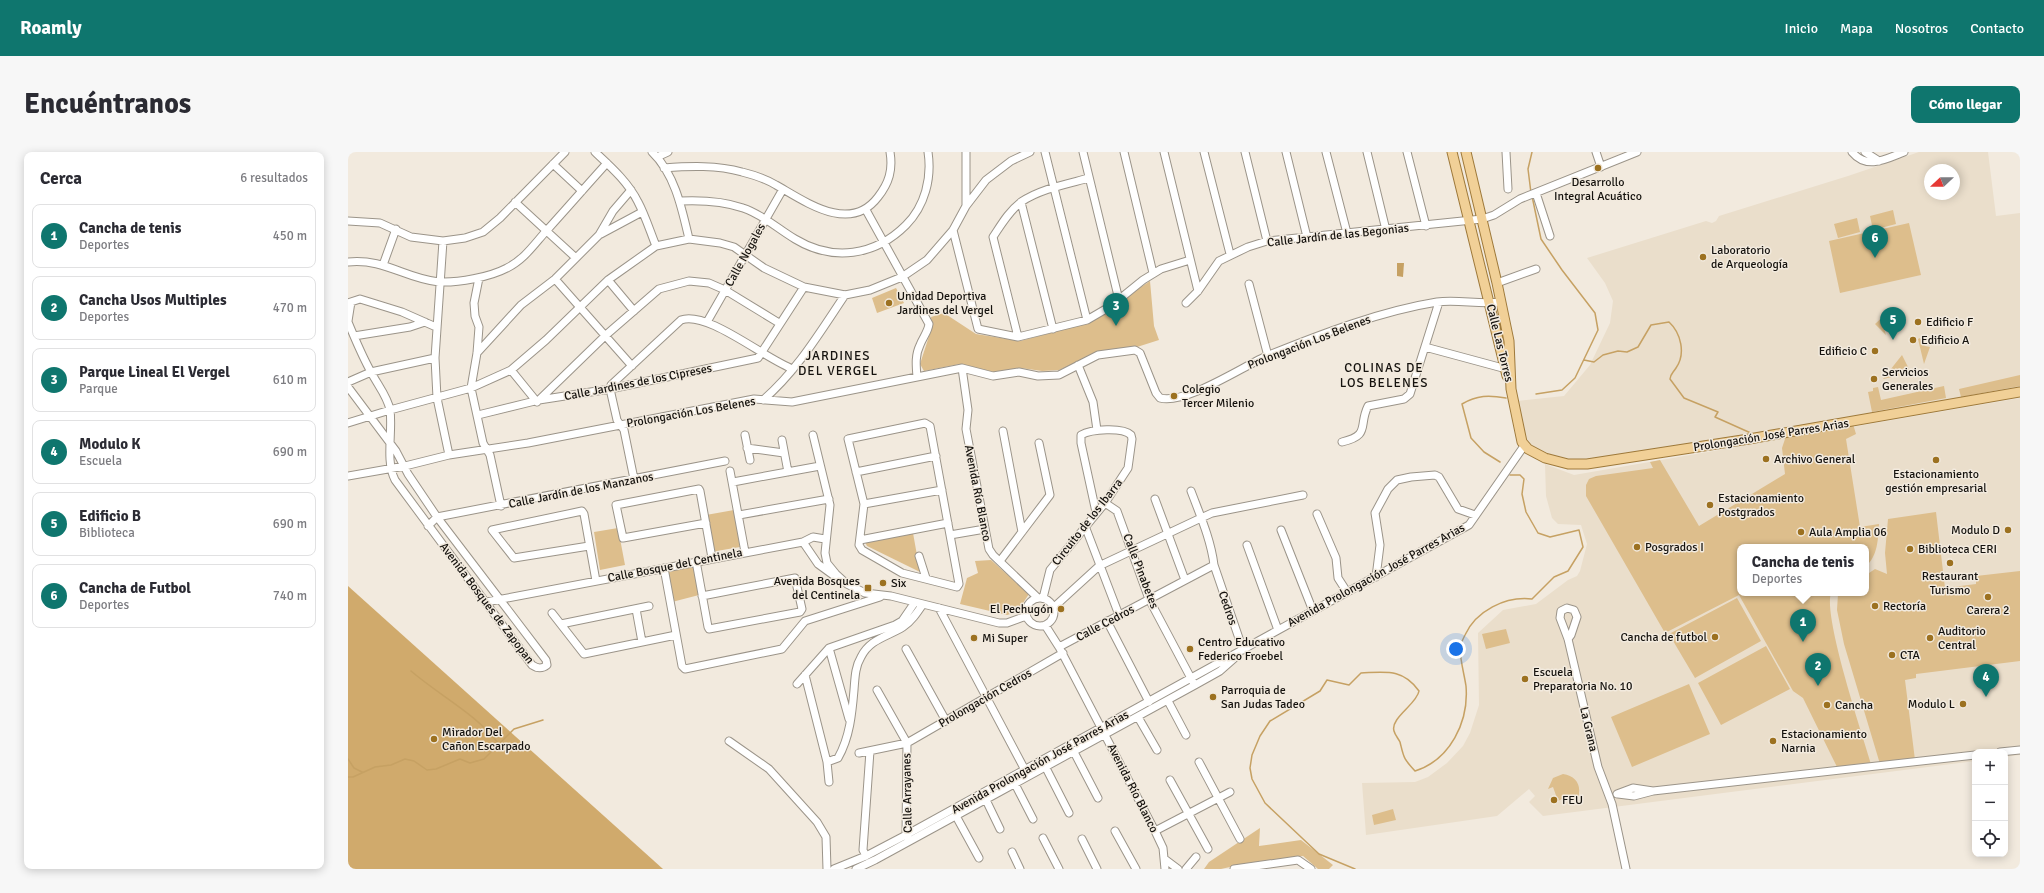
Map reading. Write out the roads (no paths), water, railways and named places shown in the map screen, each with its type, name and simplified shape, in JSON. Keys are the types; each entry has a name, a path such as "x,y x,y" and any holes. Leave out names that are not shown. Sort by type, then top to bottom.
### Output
{"main road":[{"name":"Calle Las Torres","path":"1452,152 1508,370 1520,437 1524,446"},
{"name":"Calle Las Torres","path":"1466,152 1497,282 1509,341 1508,370"},
{"name":"Prolongación José Parres Arias","path":"1524,446 1533,453 1556,461 1577,465 1587,464 1749,439 2020,392"}],"street":[{"path":"348,221 380,223 411,237 443,241 465,238 483,232 565,152"},
{"path":"595,152 631,190 656,246"},
{"path":"668,152 654,154 664,168 680,201 689,239"},
{"path":"664,168 718,167 760,177 827,212 837,215 857,213 866,210 875,201 890,179 892,163 890,152"},
{"path":"680,201 709,201 731,204 754,212 795,239 811,247 830,253 867,250 884,243 914,216 922,203 926,188 929,161 928,152"},
{"path":"966,152 966,206"},
{"path":"348,423 471,388 511,370 546,340 608,280 656,246 689,239 720,243 734,247 764,268 804,287 845,295 870,290 902,277 927,260 953,230 974,194 998,170 1024,152"},
{"path":"1046,152 1087,320"},
{"path":"1083,152 1119,300"},
{"path":"1124,152 1153,273"},
{"path":"1164,152 1198,291"},
{"path":"1204,152 1230,254"},
{"path":"1245,152 1267,241"},
{"path":"1286,152 1307,237"},
{"path":"1326,152 1347,233"},
{"path":"1367,152 1386,230"},
{"path":"1407,152 1426,226"},
{"path":"1506,152 1508,189"},
{"path":"1596,152 1601,167"},
{"name":"Calle Jardín de las Begonias","path":"1186,303 1198,291 1219,261 1230,254 1267,241 1469,222 1482,219 1494,215 1525,197 1637,152"},
{"path":"1852,152 1866,162 1879,161 1904,152"},
{"path":"1865,152 1879,161"},
{"path":"348,262 363,260 440,282 479,278 507,268 531,251 607,163"},
{"path":"553,164 582,192"},
{"path":"1018,337 993,237 1005,219 1021,202 1054,187 1089,178"},
{"name":"Calle Nogales","path":"708,322 765,219 784,189"},
{"path":"477,353 521,305 555,278 599,235 613,211 631,190"},
{"path":"1535,193 1550,236"},
{"path":"515,202 576,258"},
{"path":"1021,202 1053,328"},
{"path":"866,210 929,324 917,353 915,364 917,377"},
{"path":"599,235 642,212"},
{"path":"383,265 396,229"},
{"path":"953,230 978,329 1018,337 1087,320 1119,300 1153,273 1170,265 1190,260"},
{"path":"443,241 435,358 437,398 448,455"},
{"path":"1497,282 1536,269"},
{"path":"479,278 474,303 475,316 479,327 477,353 471,388 483,443 490,455 501,506"},
{"path":"555,278 632,366"},
{"path":"608,280 634,311"},
{"path":"511,370 538,401 606,335 659,289 689,281 709,283 725,290 779,323"},
{"path":"1249,284 1268,356"},
{"path":"762,353 779,323 804,287"},
{"path":"763,400 779,386 810,348 845,295"},
{"path":"390,410 348,322 350,302 360,299 402,312 436,327"},
{"path":"1342,442 1354,439 1361,433 1368,406 1404,399 1410,394 1439,302"},
{"name":"Prolongación Los Belenes","path":"348,476 392,467 405,466 448,455 528,442 754,399 792,402 962,368 993,376 1020,372 1038,376 1059,375 1098,356 1138,350 1156,393 1160,398 1173,399 1189,394 1268,356 1382,314 1439,302 1490,304 1501,302"},
{"path":"634,479 624,430 617,420 610,389 611,385 681,320 688,317 708,322 780,364 793,368"},
{"path":"354,336 410,327 425,322"},
{"path":"1425,347 1508,370"},
{"name":"Calle Jardines de los Cipreses","path":"478,415 538,401 610,389 730,365 758,358 762,353"},
{"path":"348,382 371,372 435,358"},
{"path":"1078,365 1092,402 1097,430 1081,435 1081,443 1096,512"},
{"name":"Avenida Río Blanco","path":"962,368 968,410 966,429 989,549 1040,598"},
{"name":"Avenida Bosques de Zapopan","path":"348,387 369,417 391,444 437,517 546,660 548,665 545,667 540,668 532,665 394,480 392,467 391,444 390,410"},
{"path":"928,424 936,456 959,586 902,573 862,550 859,545 864,504 847,441 850,438 928,424"},
{"name":"Circuito de los Ibarra","path":"1040,598 1050,570 1096,512 1105,503 1128,468 1132,439 1131,435 1125,431 1097,430"},
{"path":"1003,431 1022,532"},
{"path":"745,435 750,460"},
{"path":"813,435 830,505 825,539 826,559 830,567 847,584"},
{"path":"782,440 788,472"},
{"path":"1000,561 1050,495 1039,442"},
{"name":"Avenida Prolongación José Parres Arias","path":"856,869 867,860 1025,770 1469,525 1524,446"},
{"path":"747,448 784,453"},
{"path":"856,472 936,456"},
{"name":"Calle Jardín de los Manzanos","path":"437,517 501,506 725,461"},
{"path":"733,482 820,466"},
{"path":"730,471 745,552"},
{"path":"1376,577 1380,545 1375,513 1388,489 1398,480 1411,477 1435,475 1439,477 1458,509 1475,515"},
{"path":"706,523 623,538 616,505 699,489 706,523 712,558"},
{"path":"864,504 942,490"},
{"name":"Cedros","path":"1192,491 1212,554 1214,565 1243,650"},
{"path":"1053,608 1099,566 1201,518 1212,514 1303,496"},
{"path":"1155,498 1185,580"},
{"path":"739,515 829,499"},
{"name":"Calle Pinabetes","path":"1105,503 1117,511 1133,551 1149,599 1195,685"},
{"path":"589,546 514,558 492,530 582,511 596,580"},
{"path":"1317,514 1336,558 1338,578 1347,592"},
{"path":"428,526 437,517"},
{"path":"860,540 948,523"},
{"path":"1085,526 1119,615"},
{"path":"950,535 984,529"},
{"path":"1281,530 1313,611"},
{"name":"Calle Bosque del Centinela","path":"486,602 712,558 803,542 813,537 825,539"},
{"path":"803,542 818,564 834,577 859,590 882,596 891,596 1000,623 1007,623 1026,616"},
{"path":"1247,545 1278,630"},
{"path":"919,556 926,578"},
{"path":"818,564 826,559"},
{"path":"696,562 702,596 708,627 711,629 801,611 795,578 702,596"},
{"name":"Calle Cedros","path":"1061,650 1107,621 1214,565"},
{"path":"664,568 682,666 685,669 782,649 805,621 882,596"},
{"path":"858,603 859,590"},
{"path":"1040,598 1049,602 1053,608 1052,619 1045,625 1034,624 1026,616 1028,605 1040,598"},
{"path":"798,684 829,648 874,637 903,627 910,622 919,603"},
{"path":"561,624 649,606"},
{"path":"939,608 1025,770"},
{"path":"636,609 642,642"},
{"path":"552,613 584,654 676,635"},
{"path":"1107,621 1149,702"},
{"name":"Avenida Río Blanco","path":"1045,625 1061,650 1155,830 1163,848 1166,860 1166,869"},
{"path":"827,762 834,761 840,754 845,744 851,723 858,662 874,637"},
{"name":"La Grana","path":"1568,639 1598,767 1609,795 1626,869"},
{"path":"829,648 851,723"},
{"path":"906,649 946,721"},
{"name":"Prolongación Cedros","path":"907,743 986,698 1061,650"},
{"name":"Avenida Prolongación José Parres Arias","path":"908,838 956,816 1168,701 1220,671 1243,650"},
{"path":"805,675 827,762 829,782"},
{"path":"860,753 907,743 877,690"},
{"path":"1168,701 1186,735"},
{"path":"1138,717 1157,750"},
{"path":"728,741 769,769 817,822 826,837 827,869"},
{"name":"Calle Arrayanes","path":"907,743 908,838"},
{"path":"2008,751 2020,750"},
{"path":"870,751 863,850 867,860 875,869"},
{"path":"1074,752 1098,798"},
{"path":"1609,795 1618,794 1633,788 1653,791 1972,755"},
{"path":"1199,762 1240,839"},
{"path":"1046,768 1069,813"},
{"path":"1170,780 1208,849"},
{"path":"1015,784 1033,819"},
{"path":"1155,830 1230,792"},
{"path":"986,800 1000,829"},
{"path":"956,816 979,858"},
{"path":"1115,831 1136,869"},
{"path":"1043,838 1059,869"},
{"path":"1082,839 1097,869"},
{"path":"1012,852 1020,869"},
{"path":"1186,869 1196,857"},
{"name":"Avenida Prolongación José Parres Arias","path":"834,869 867,860"},
{"path":"1166,860 1178,869"},
{"path":"1237,869 1271,866 1300,860"},
{"path":"1300,860 1303,869"},
{"path":"1300,860 1311,869"}],"waterway":[{"path":"1531,193 1528,169 1532,152"},
{"path":"1532,196 1541,239 1562,270 1595,313 1598,330 1575,378 1562,390 1536,394"},
{"path":"1584,360 1594,362 1603,355 1618,351 1627,352 1638,347 1651,325 1669,322 1677,332 1681,344 1681,356 1670,379 1684,398 1718,412 1715,417 1753,434"},
{"path":"1500,462 1484,452 1471,438 1462,404 1483,396 1506,398"},
{"path":"1355,869 1319,854 1265,803 1252,779 1250,768 1252,755 1260,736 1270,721 1320,691 1327,680 1349,685 1361,673 1378,672 1393,673 1407,678 1419,691 1414,701 1400,716 1394,726 1394,732 1400,742 1404,758 1411,767 1415,771 1427,766 1447,749 1455,738 1464,713 1466,686 1461,662 1460,647 1470,626 1484,612 1492,607 1512,600 1532,599 1554,577 1568,571 1583,547 1579,530 1550,537 1538,533 1526,512 1522,494 1524,479 1520,475 1510,475"},
{"path":"411,671 479,723 498,743"},
{"path":"348,777 353,777 375,767 391,765 405,759 414,761 427,770 436,769 460,759 470,763 484,759 514,729 543,720"},
{"path":"348,759 354,768 362,772"}],"place":[{"name":"Desarrollo Integral Acuático","path":"1598,168"},
{"name":"Laboratorio de Arqueología","path":"1703,257"},
{"name":"Cancha de Futbol","path":"1875,258"},
{"name":"Unidad Deportiva Jardines del Vergel","path":"889,303"},
{"name":"Edificio F","path":"1918,322"},
{"name":"Parque Lineal El Vergel","path":"1116,326"},
{"name":"Edificio B","path":"1893,340"},
{"name":"Edificio A","path":"1913,340"},
{"name":"Edificio C","path":"1875,351"},
{"name":"Servicios Generales","path":"1874,379"},
{"name":"Colegio Tercer Milenio","path":"1174,396"},
{"name":"Archivo General","path":"1766,459"},
{"name":"Estacionamiento gestión empresarial","path":"1936,460"},
{"name":"Estacionamiento Postgrados","path":"1710,505"},
{"name":"Modulo D","path":"2008,530"},
{"name":"Aula Amplia 06","path":"1801,532"},
{"name":"Posgrados I","path":"1637,547"},
{"name":"Biblioteca CERI","path":"1910,549"},
{"name":"Restaurant Turismo","path":"1950,563"},
{"name":"Six","path":"883,583"},
{"name":"Avenida Bosques del Centinela","path":"868,588"},
{"name":"Carera 2","path":"1988,597"},
{"name":"Rectoría","path":"1875,606"},
{"name":"El Pechugón","path":"1061,609"},
{"name":"Cancha de futbol","path":"1715,637"},
{"name":"Mi Super","path":"974,638"},
{"name":"Auditorio Central","path":"1930,638"},
{"name":"Cancha de tenis","path":"1803,642"},
{"name":"Centro Educativo Federico Froebel","path":"1190,649"},
{"name":"CTA","path":"1892,655"},
{"name":"Escuela Preparatoria No. 10","path":"1525,679"},
{"name":"Cancha Usos Multiples","path":"1818,686"},
{"name":"Parroquia de San Judas Tadeo","path":"1213,697"},
{"name":"Modulo K","path":"1986,697"},
{"name":"Modulo L","path":"1963,704"},
{"name":"Cancha","path":"1827,705"},
{"name":"Mirador Del Cañon Escarpado","path":"434,739"},
{"name":"Estacionamiento Narnia","path":"1773,741"},
{"name":"FEU","path":"1554,800"}],"district":[{"name":"JARDINES DEL VERGEL","path":"838,362"},
{"name":"COLINAS DE LOS BELENES","path":"1384,374"}]}
